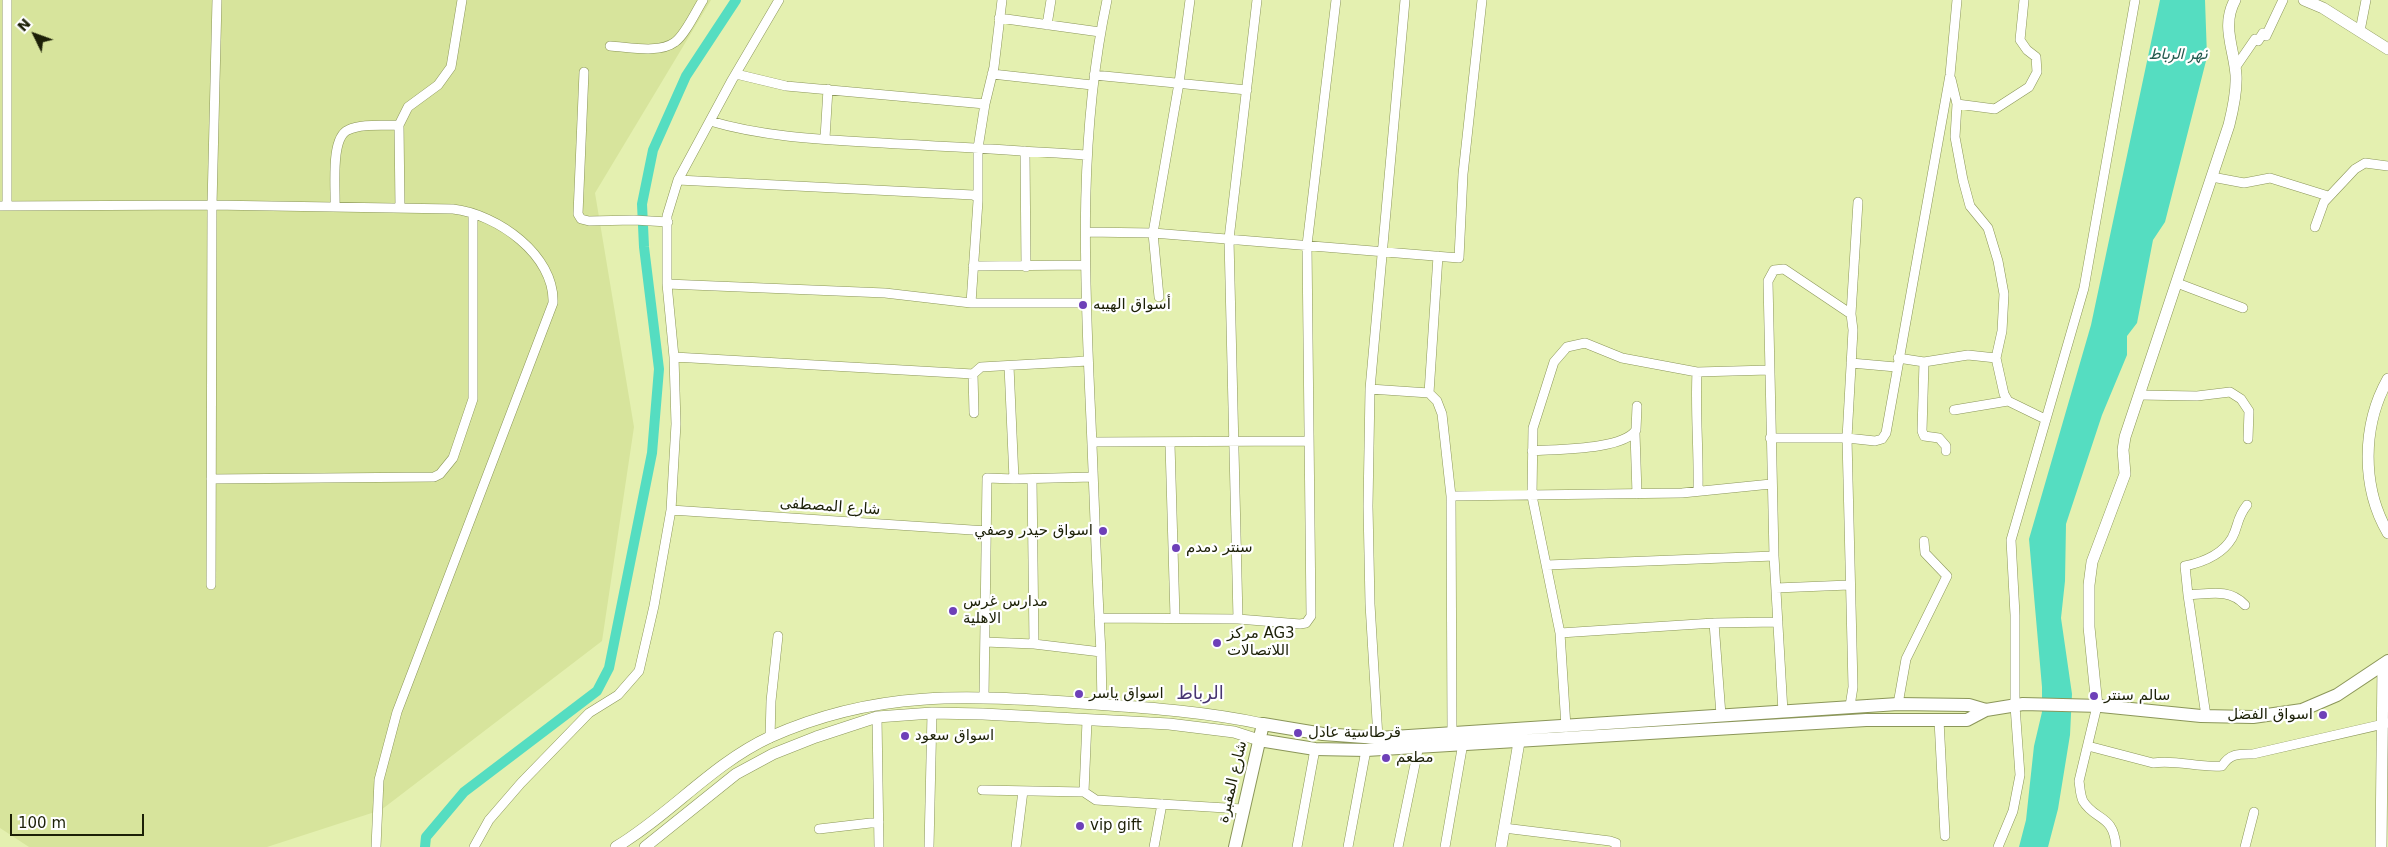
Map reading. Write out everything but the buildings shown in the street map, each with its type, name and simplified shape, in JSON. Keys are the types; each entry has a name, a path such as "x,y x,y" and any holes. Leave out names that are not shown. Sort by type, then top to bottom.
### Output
{"main road":[{"path":"1263,724 1323,734 1378,738 1566,727 1647,727 1866,720 1967,720 1986,710 2019,705 2093,706 2206,716 2253,717 2302,710 2337,695 2386,662"},
{"path":"1259,740 1314,749 1366,750 1418,745 1519,742 1647,727 1721,715 1850,706 1898,704 1969,705 1986,710"},
{"name":"شارع المقبرة","path":"1235,847 1263,724"}],"street":[{"path":"7,0 4,206 212,205 453,209 473,214 495,224 529,246 544,265 551,280 553,302 397,712 379,780 376,847"},
{"path":"211,585 212,205 217,0"},
{"path":"400,208 399,125 408,108 438,85 451,67 462,0"},
{"path":"610,46 654,48 668,46 677,41 703,0"},
{"path":"474,847 489,820 520,782 589,713 618,695 639,670 654,606 671,510 676,424 674,357 667,284 665,222 678,180 779,0"},
{"path":"971,303 978,148 992,74 1002,0"},
{"path":"1046,25 1051,0"},
{"path":"1101,722 1101,652 1085,265 1086,155 1093,80 1107,0"},
{"path":"1159,297 1153,233 1179,83 1190,0"},
{"path":"1238,619 1228,239 1257,0"},
{"path":"1099,618 1175,617 1303,624 1311,616 1307,246 1336,0"},
{"path":"1378,738 1370,604 1368,506 1370,389 1405,0"},
{"path":"1086,232 1153,233 1459,258 1463,174 1482,0"},
{"path":"1770,438 1847,438 1875,441 1882,439 1886,433 1896,367 1950,74 1957,0"},
{"path":"1957,104 1995,109 2029,87 2037,72 2036,56 2027,50 2020,40 2024,0"},
{"path":"1998,847 2013,811 2020,775 2019,705 2011,540 2084,288 2136,0"},
{"path":"2116,847 2111,826 2084,802 2079,781 2088,746 2093,706 2088,608 2092,562 2125,474 2124,437 2234,108 2236,68 2227,29 2228,16 2235,0"},
{"path":"2236,68 2255,39 2258,41 2263,33 2266,36 2283,0"},
{"path":"2304,0 2323,8 2388,49"},
{"path":"2360,31 2366,0"},
{"path":"999,18 1100,32"},
{"path":"584,72 578,214 581,219 589,221 634,220 665,222"},
{"path":"736,74 786,86 985,104"},
{"path":"992,74 1179,83 1246,90"},
{"path":"1950,74 1957,104 1955,137 1963,180 1970,206 1988,228 1998,261 2004,294 2002,331 1996,358 2004,394 2008,401 2046,420"},
{"path":"825,138 828,90"},
{"path":"710,121 729,127 825,138 1086,155"},
{"path":"336,207 336,145 343,134 356,128 399,125"},
{"path":"1025,151 1026,266"},
{"path":"2315,226 2328,196 2361,164 2388,166"},
{"path":"2212,176 2244,183 2270,178 2328,196"},
{"path":"678,180 973,195 977,197"},
{"path":"1850,706 1852,687 1847,438 1853,330 1851,314 1858,202"},
{"path":"211,479 434,477 440,474 453,458 473,399 473,214"},
{"path":"1429,393 1438,256"},
{"path":"974,266 1085,265"},
{"path":"1783,712 1771,484 1768,281 1774,270 1784,269 1851,314"},
{"path":"2177,283 2243,308"},
{"path":"667,284 868,292 971,303 1086,303"},
{"path":"1566,727 1560,633 1532,496 1533,428 1554,362 1567,347 1585,343 1622,358 1697,372 1769,370"},
{"path":"1898,358 1924,362 1968,355 1996,358"},
{"path":"674,357 974,374"},
{"path":"974,413 974,374 981,367 1088,361"},
{"path":"1924,362 1922,431 1924,436 1928,438 1939,438 1946,446 1946,451"},
{"path":"1851,363 1896,367"},
{"path":"1009,366 1014,479"},
{"path":"1697,372 1698,492"},
{"path":"2388,379 2378,398 2368,441 2371,483 2381,520 2388,533"},
{"path":"1370,389 1429,393 1437,401 1442,414 1451,496 1452,733"},
{"path":"2139,395 2197,396 2230,392 2241,399 2249,411 2248,439"},
{"path":"1954,410 2008,401"},
{"path":"1637,406 1635,433 1637,494"},
{"path":"1532,451 1603,445 1635,433"},
{"path":"1092,442 1170,444 1309,442"},
{"path":"1170,444 1175,617"},
{"path":"984,696 987,478 1093,477"},
{"path":"1032,479 1034,644"},
{"path":"1451,496 1698,492 1771,484"},
{"path":"2206,716 2185,566 2204,562 2223,548 2232,538 2238,518 2247,505"},
{"name":"شارع المصطفى","path":"671,510 987,531"},
{"path":"1898,704 1906,659 1947,576 1925,553 1924,541"},
{"path":"1547,565 1774,556"},
{"path":"1776,588 1849,585"},
{"path":"2188,595 2228,594 2237,597 2245,605"},
{"path":"1560,633 1714,623 1778,622"},
{"path":"1714,623 1721,715"},
{"path":"770,738 771,701 778,636"},
{"path":"985,642 1034,644 1101,652"},
{"path":"2382,847 2386,662"},
{"path":"616,847 668,812 713,772 770,738 827,715 862,706 902,700 984,696 1209,713 1263,724"},
{"path":"649,846 707,795 736,774 773,754 877,717 932,713 983,714 1203,727 1234,732 1259,740"},
{"path":"929,847 932,713"},
{"path":"827,715 831,732"},
{"path":"877,717 879,847"},
{"path":"1939,720 1945,836"},
{"path":"1084,792 1087,721"},
{"path":"2088,746 2153,763 2163,762 2209,768 2222,766 2227,758 2235,754 2253,754 2385,724"},
{"path":"1501,847 1519,742"},
{"path":"1445,847 1462,743"},
{"path":"1398,847 1418,745"},
{"path":"1297,847 1314,749"},
{"path":"1348,847 1366,750"},
{"path":"982,790 1084,792 1096,800 1242,810"},
{"path":"1016,847 1023,791"},
{"path":"1154,847 1162,804"},
{"path":"2245,847 2254,812"},
{"path":"819,828 879,822"},
{"path":"1504,828 1610,841 1616,843 1616,847"}],"shaded area":[{"path":"0,0 711,0 595,193 634,427 602,641 381,810 267,847 29,847 0,828"}],"water":[{"name":"نهر الرباط","path":"2160,0 2205,0 2207,57 2165,222 2153,240 2137,323 2127,336 2127,355 2102,415 2066,524 2065,581 2061,618 2072,694 2070,735 2058,809 2048,847 2019,847 2026,820 2034,746 2042,712 2042,687 2029,539 2091,325"}],"waterway":[{"path":"425,847 426,837 464,792 597,691 609,668 652,453 659,369 644,247 642,204 653,150 686,76 736,0"}],"place":[{"name":"أسواق الهيبه","path":"1083,305"},
{"name":"اسواق حيدر وصفي","path":"1103,531"},
{"name":"سنتر دمدم","path":"1176,548"},
{"name":"مدارس غرس الاهلية","path":"953,611"},
{"name":"مركز AG3 اللاتصالات","path":"1217,643"},
{"name":"اسواق ياسر","path":"1079,694"},
{"name":"سالم سنتر","path":"2094,696"},
{"name":"اسواق الفضل","path":"2323,715"},
{"name":"قرطاسية عادل","path":"1298,733"},
{"name":"اسواق سعود","path":"905,736"},
{"name":"مطعم","path":"1386,758"},
{"name":"vip gift","path":"1080,826"}],"district":[{"name":"الرباط","path":"1200,694"}]}
